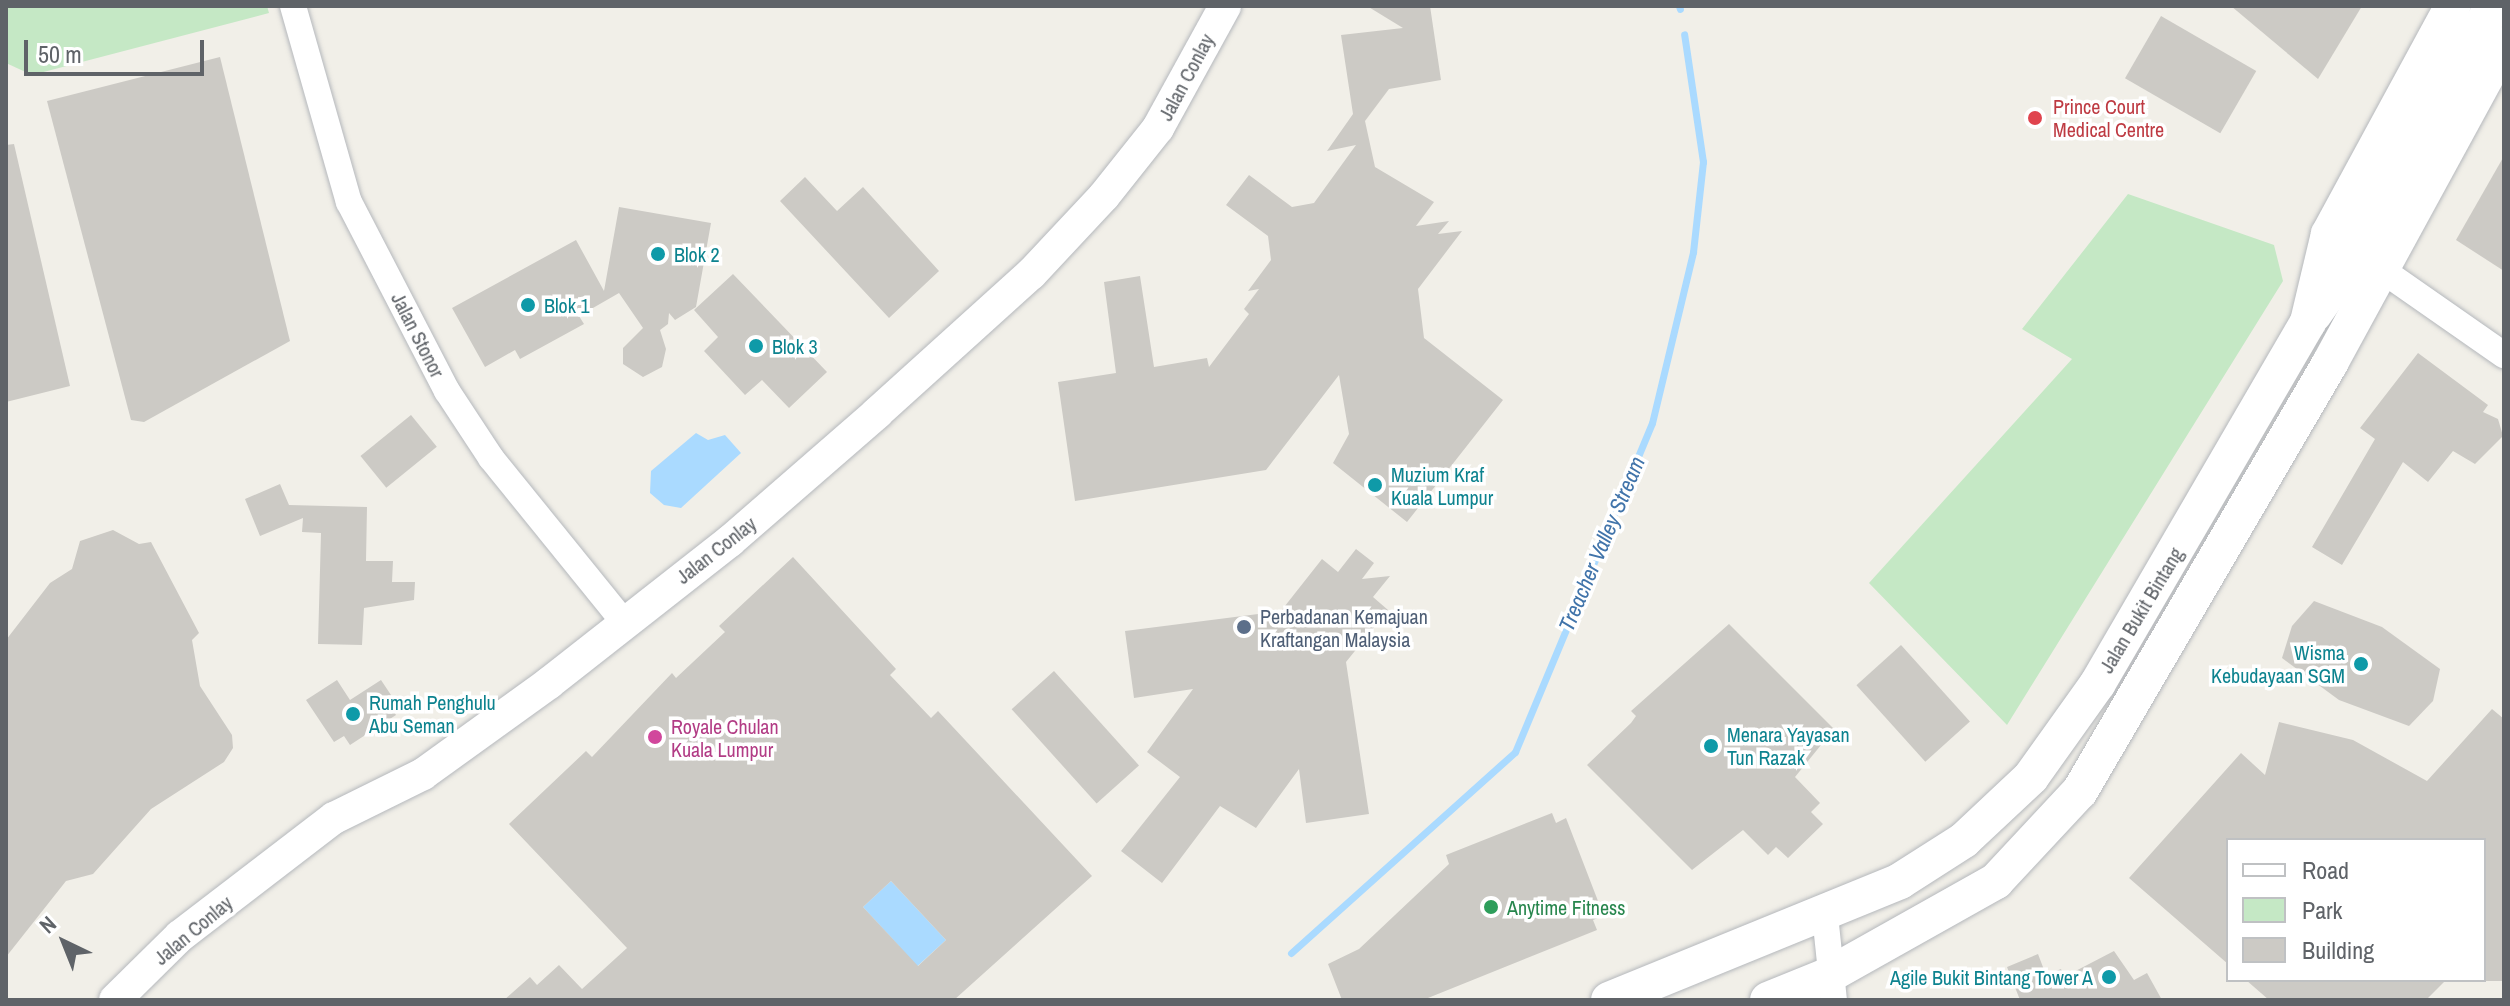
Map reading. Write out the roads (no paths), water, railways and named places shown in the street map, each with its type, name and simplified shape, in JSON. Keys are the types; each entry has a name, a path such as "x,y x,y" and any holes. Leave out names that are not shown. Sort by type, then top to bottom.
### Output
{"main road":[{"name":"Jalan Bukit Bintang","path":"1609,1000 1825,915 1937,858 1995,815 2031,777 2098,683 2308,322 2329,234 2453,6"},
{"path":"2308,322 2343,273 2493,6"},
{"name":"Jalan Bukit Bintang","path":"1768,1000 1830,988 1996,881 2080,791 2382,270 2504,44"}],"street":[{"name":"Jalan Stonor","path":"293,6 349,202 447,391 491,458 624,622"},
{"name":"Jalan Conlay","path":"115,1000 180,936 334,818 423,774 759,517 1073,233 1158,128 1225,6"},
{"path":"2382,270 2504,355"},
{"path":"1825,915 1830,988"}],"water":[{"path":"696,433 708,440 725,435 741,453 681,508 664,505 650,493 651,471"},
{"path":"891,881 946,940 888,993 899,946 863,907"}],"waterway":[{"name":"Treacher Valley Stream","path":"1291,953 1515,752 1652,423 1693,252 1703,162 1684,34"}],"place":[{"name":"Prince Court Medical Centre","path":"2035,118"},
{"name":"Blok 2","path":"658,254"},
{"name":"Blok 1","path":"528,305"},
{"name":"Blok 3","path":"756,346"},
{"name":"Muzium Kraf Kuala Lumpur","path":"1375,485"},
{"name":"Perbadanan Kemajuan Kraftangan Malaysia","path":"1244,627"},
{"name":"Wisma Kebudayaan SGM","path":"2361,664"},
{"name":"Rumah Penghulu Abu Seman","path":"353,714"},
{"name":"Royale Chulan Kuala Lumpur","path":"655,737"},
{"name":"Menara Yayasan Tun Razak","path":"1711,746"},
{"name":"Anytime Fitness","path":"1491,907"},
{"name":"Agile Bukit Bintang Tower A","path":"2109,977"}]}
